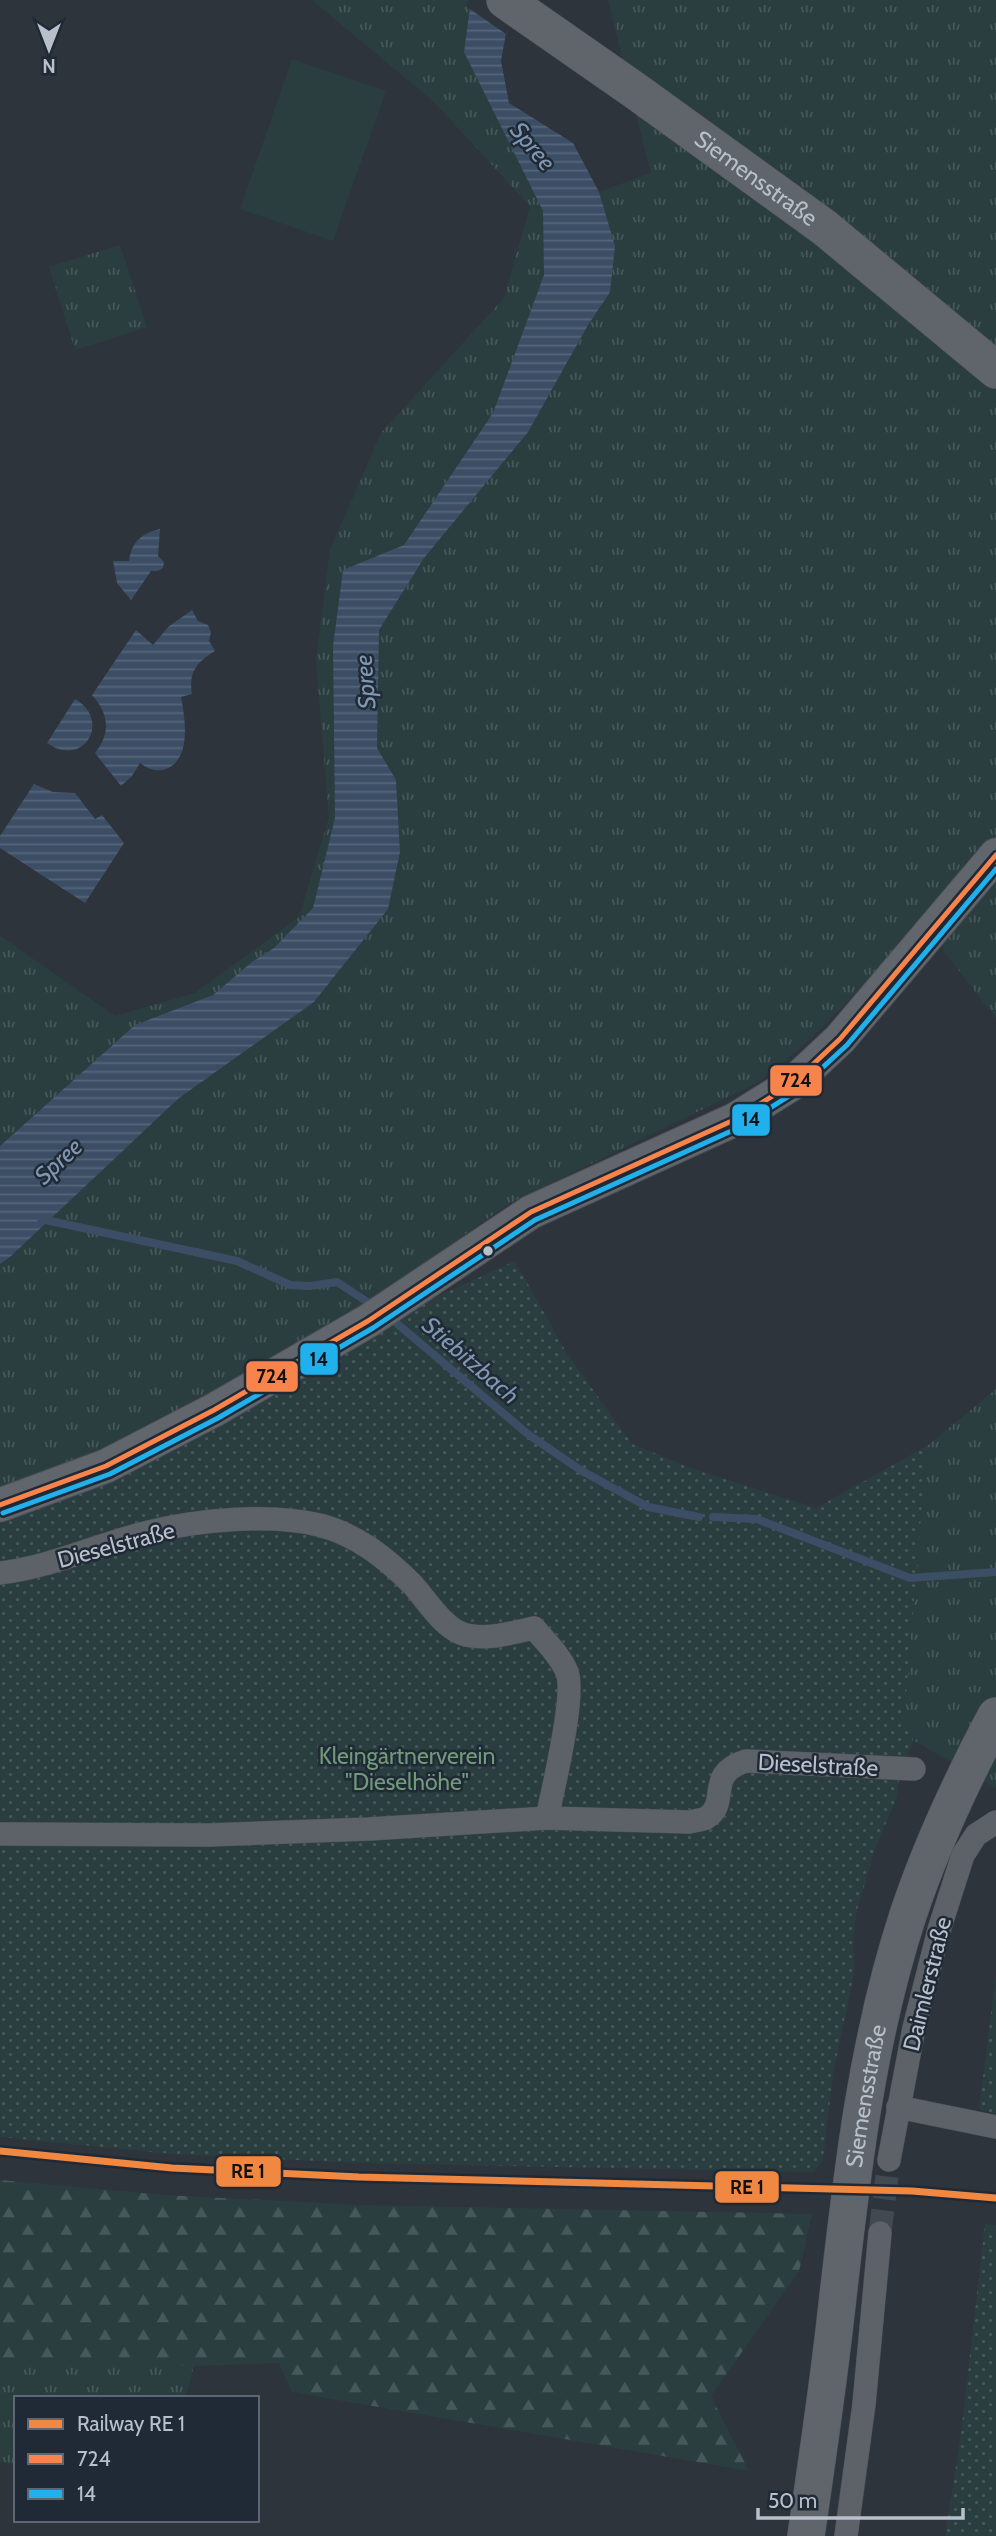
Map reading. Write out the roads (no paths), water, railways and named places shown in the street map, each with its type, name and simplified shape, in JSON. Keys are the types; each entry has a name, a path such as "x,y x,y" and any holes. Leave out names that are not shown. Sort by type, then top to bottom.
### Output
{"main road":[{"name":"Siemensstraße","path":"505,0 825,228 996,370"},
{"name":"Siemensstraße","path":"806,2536 828,2384 855,2160 884,2005 908,1915 943,1822 996,1716"}],"street":[{"path":"0,1505 106,1466 214,1410 368,1321 531,1212 734,1120 792,1084 840,1039 996,855"},
{"name":"Dieselstraße","path":"0,1573 57,1562 149,1532 218,1522 296,1521 343,1534 382,1555 437,1615 463,1634 497,1637 534,1628 562,1662 568,1675 569,1699 547,1818"},
{"name":"Dieselstraße","path":"0,1834 222,1834 369,1829 547,1818 689,1822 706,1818 714,1808 721,1778 731,1766 746,1761 914,1769"},
{"name":"Daimlerstraße","path":"889,2160 914,2028 939,1930 963,1855 976,1835 996,1822"},
{"path":"898,2107 996,2127"},
{"path":"846,2536 864,2404 880,2233"}],"water":[{"name":"Spree","path":"471,0 512,0 501,61 509,103 573,143 599,192 615,246 610,292 588,325 528,432 424,558 379,630 377,748 396,780 400,852 388,909 314,1002 179,1098 0,1264 0,1146 135,1025 213,995 253,961 274,948 313,908 335,818 333,646 343,570 404,545 493,413 544,275 543,211 464,52"},
{"path":"160,529 158,556 164,562 163,568 151,571 131,600 117,583 113,561 129,561 132,548 139,539"},
{"path":"192,610 198,621 208,625 211,632 209,641 215,651 204,659 193,673 192,694 181,697 185,737 180,756 174,764 162,770 140,763 132,776 121,786 95,753 104,738 106,724 102,709 92,695 136,630 153,645 168,627"},
{"path":"75,699 86,708 91,718 89,739 72,750 60,749 47,743"},
{"path":"34,784 53,792 75,793 95,819 102,815 124,843 85,903 0,848 0,836"}],"waterway":[{"name":"Stiebitzbach","path":"41,1219 237,1261 290,1285 310,1286 337,1282 375,1307"},
{"name":"Stiebitzbach","path":"388,1316 529,1435 582,1471 648,1507 699,1517"},
{"name":"Stiebitzbach","path":"713,1517 757,1519 910,1578 996,1572"}],"tunnel":[{"path":"880,2233 889,2160"}],"park label":[{"name":"Kleingärtnerverein \"Dieselhöhe\"","path":"407,1769"}]}
